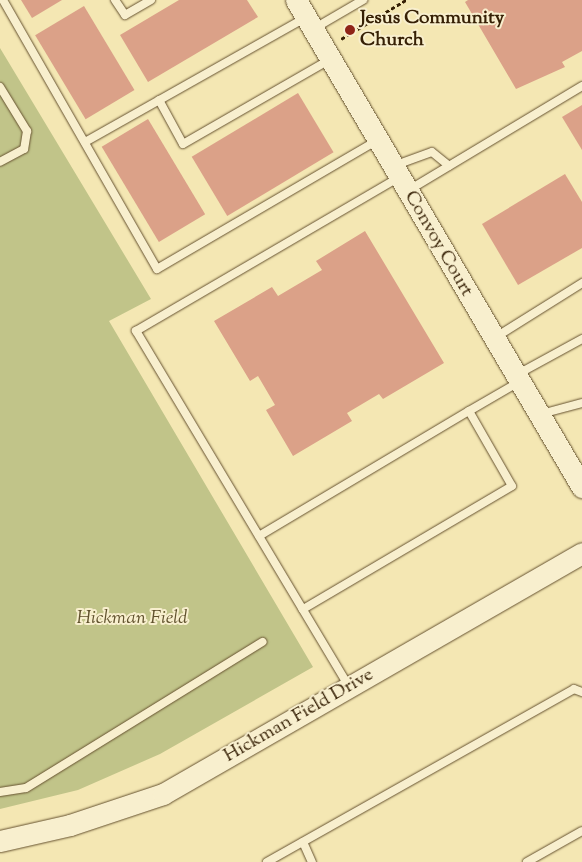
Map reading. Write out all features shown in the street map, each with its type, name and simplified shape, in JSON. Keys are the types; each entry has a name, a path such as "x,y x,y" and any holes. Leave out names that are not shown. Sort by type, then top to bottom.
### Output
{"street":[{"name":"Convoy Court","path":"310,17 331,59 400,178 582,486"},
{"name":"Hickman Field Drive","path":"0,841 70,825 163,794 582,553"}],"lane":[{"path":"3,0 157,269 378,140"},
{"path":"115,0 125,15 150,0"},
{"path":"84,142 310,17 363,0"},
{"path":"159,100 182,144 331,59"},
{"path":"0,86 27,132 24,149 0,162"},
{"path":"400,178 449,166 582,86"},
{"path":"349,687 136,332 400,178 432,152 449,166"},
{"path":"494,338 582,283"},
{"path":"259,536 469,410 582,339"},
{"path":"539,415 582,403"},
{"path":"303,609 512,486 469,410"},
{"path":"0,792 26,788 262,642"},
{"path":"267,862 574,689 582,692"},
{"path":"527,862 582,831"},
{"path":"302,842 312,862"}],"path":[{"path":"310,17 337,42 406,0"}],"green space":[{"name":"Hickman Field","path":"0,48 151,299 109,321 313,667 160,754 78,790 0,809"}],"building":[{"path":"21,0 62,0 32,18"},
{"path":"179,0 247,0 258,17 148,82 120,35"},
{"path":"468,0 582,0 582,51 562,62 565,67 516,89 465,2"},
{"path":"84,6 134,90 86,119 35,35"},
{"path":"298,93 334,152 227,216 192,157"},
{"path":"582,105 582,150 562,117"},
{"path":"148,119 205,214 159,242 102,147"},
{"path":"565,174 582,202 582,248 518,285 482,224"},
{"path":"365,231 444,363 383,399 379,394 347,413 352,421 293,456 266,410 275,405 258,376 250,381 214,321 272,287 278,296 322,270 316,261"}],"place":[{"name":"Jesus Community Church","path":"350,30"}]}
